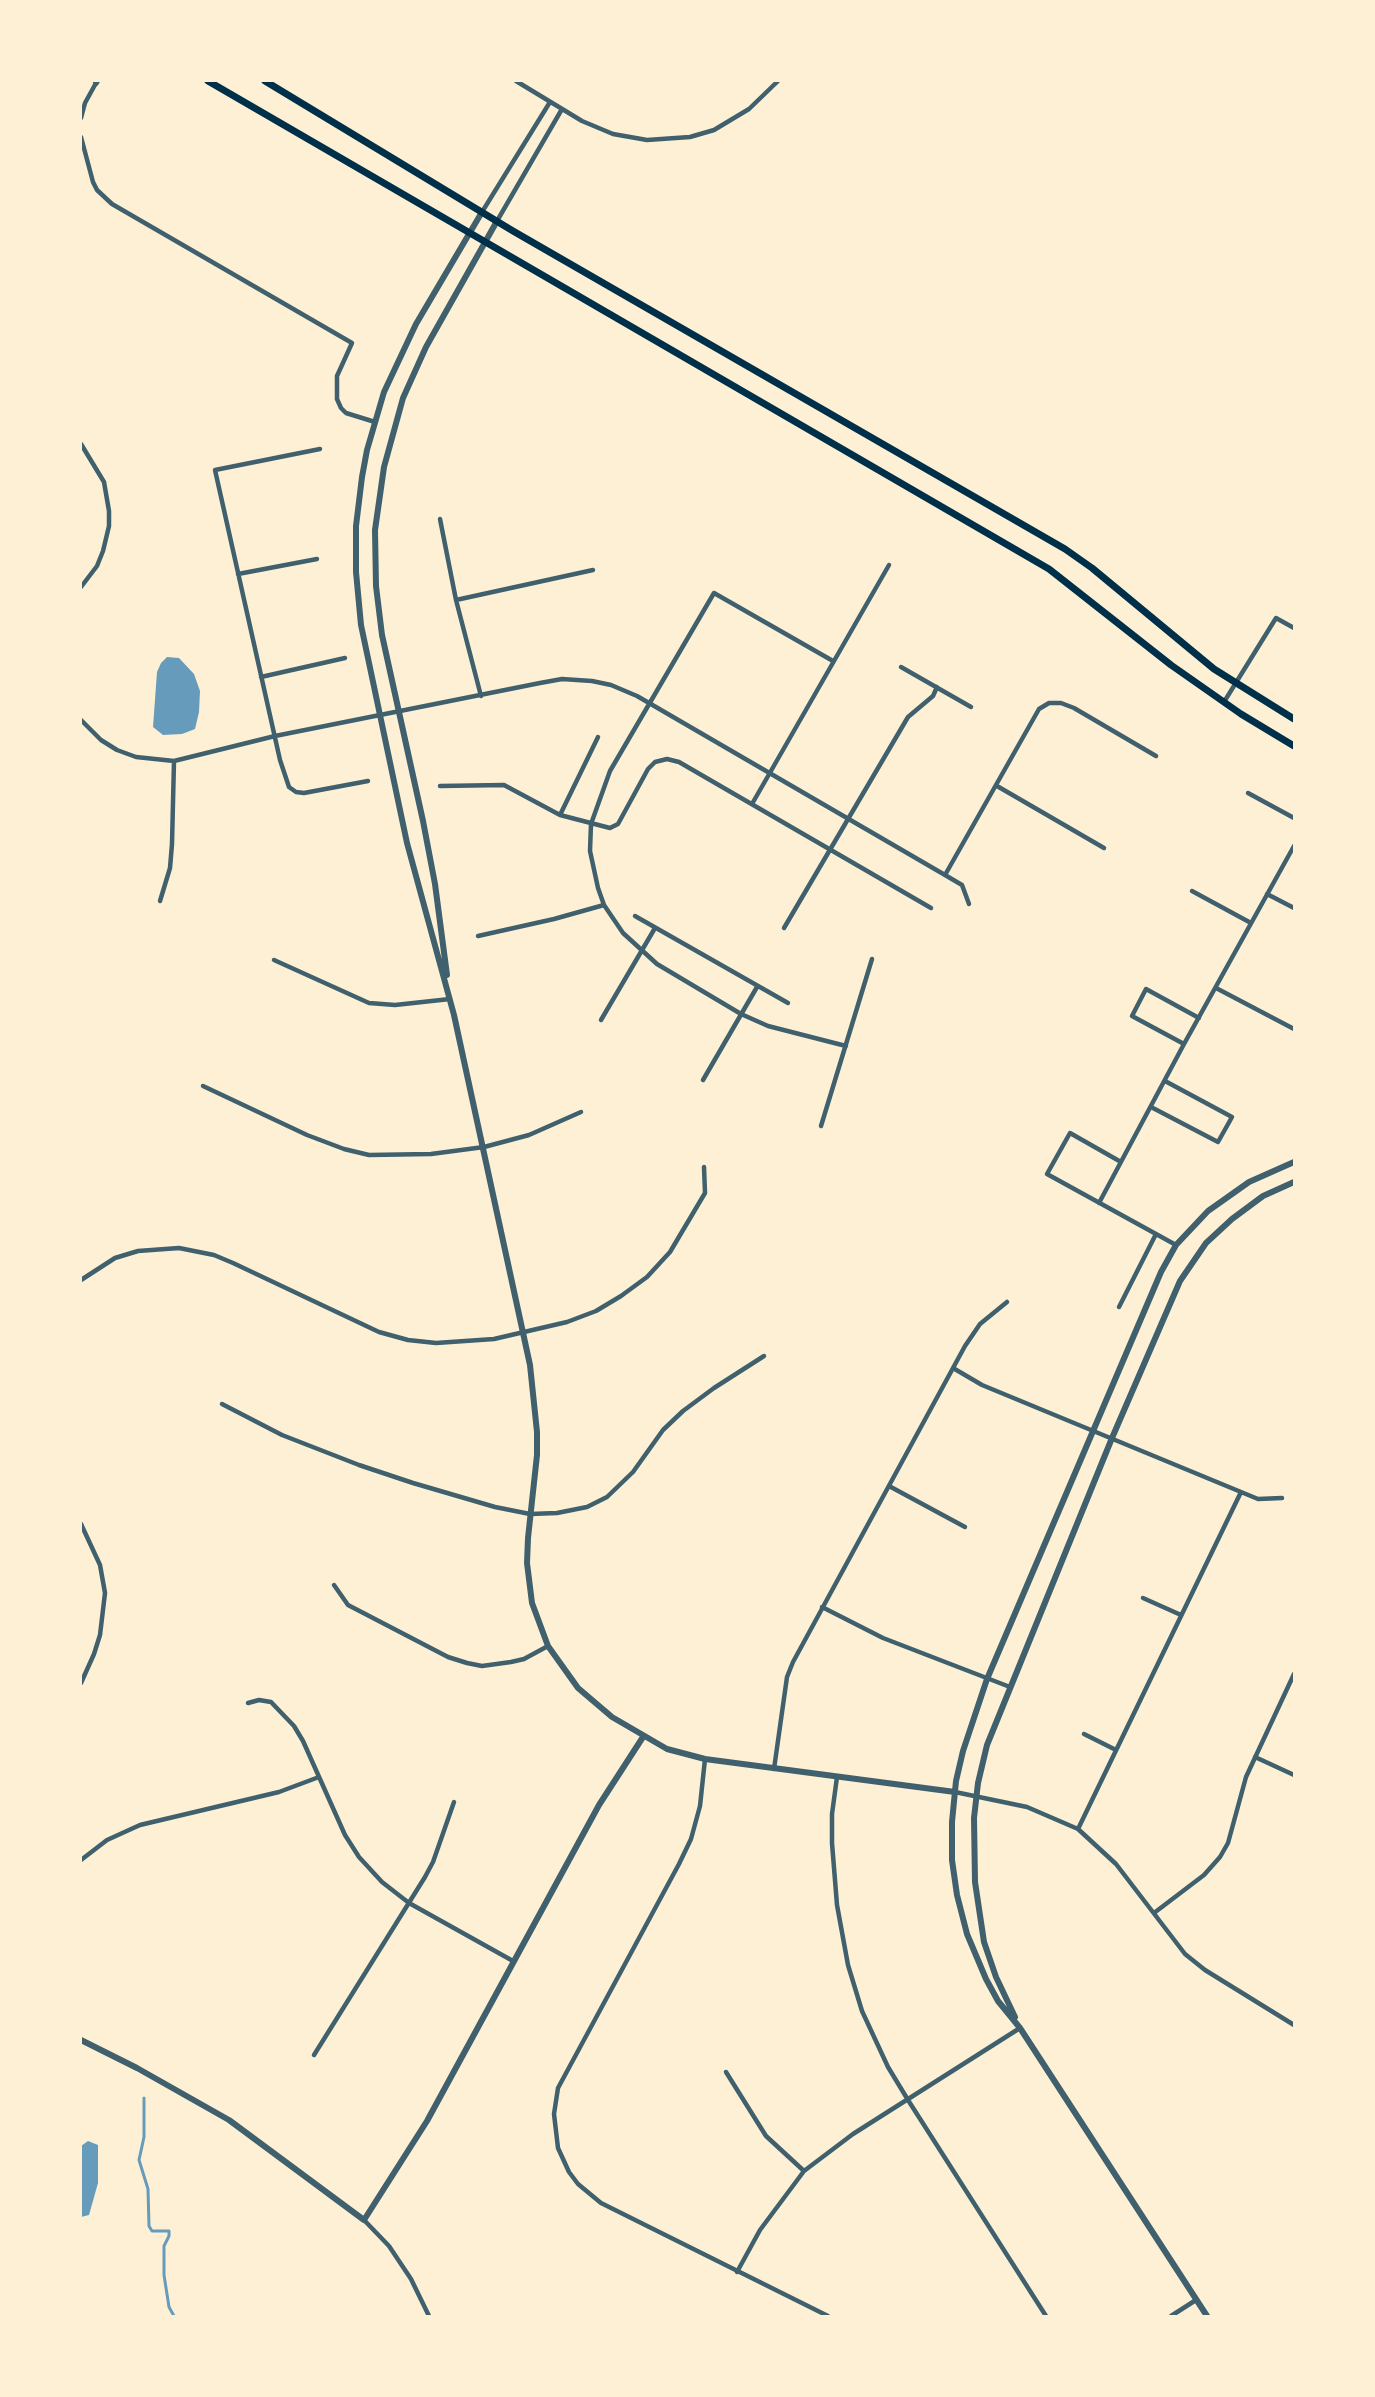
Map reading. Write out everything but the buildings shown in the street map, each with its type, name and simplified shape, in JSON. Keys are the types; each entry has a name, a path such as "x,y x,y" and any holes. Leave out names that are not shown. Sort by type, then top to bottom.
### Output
{"main road":[{"path":"208,81 1049,569 1133,636 1224,702 1294,746"},
{"path":"265,81 497,221 1065,549 1092,568 1186,647 1235,683 1294,719"}],"street":[{"path":"516,81 582,121 624,137 647,140 690,137 714,130 736,119 762,99 778,81"},
{"path":"81,118 85,103 97,82"},
{"path":"550,102 419,319 397,362 375,422 368,450 359,502 356,572 361,625 407,843 450,999 524,1332 535,1402 537,1432 527,1563 528,1583 532,1603 548,1646 568,1675 589,1699 612,1718 668,1749 705,1760 955,1792 1027,1807 1078,1829 1116,1864 1175,1944 1195,1963 1294,2025"},
{"path":"450,999 435,884 382,635 376,586 375,530 384,467 393,428 409,383 426,347 562,109"},
{"path":"81,139 93,182 97,190 112,204 352,344 337,376 338,405 346,413 375,422"},
{"path":"81,444 104,482 110,511 104,551 97,566 82,585"},
{"path":"320,448 215,470 261,677 289,787 296,792 304,793 368,781"},
{"path":"440,519 456,600 481,696"},
{"path":"238,574 316,560"},
{"path":"752,804 889,565"},
{"path":"456,600 594,570"},
{"path":"833,661 714,593 610,771 591,825 590,850 604,905 623,933 657,964 741,1014 768,1026 846,1046"},
{"path":"1224,702 1276,618 1294,628"},
{"path":"261,677 345,658"},
{"path":"902,667 971,707"},
{"path":"81,720 88,730 117,750 136,757 174,761 275,736 540,683 576,680 611,685 650,703 962,885 969,904"},
{"path":"784,928 908,717 933,696 937,687"},
{"path":"945,875 1039,709 1049,703 1061,703 1074,708 1156,756"},
{"path":"560,815 598,737"},
{"path":"440,786 504,785 560,815 591,825 610,828 618,824 648,769 655,762 667,759 679,762 932,908"},
{"path":"160,901 170,868 174,761"},
{"path":"997,786 1104,848"},
{"path":"1248,793 1294,818"},
{"path":"1099,1203 1294,846"},
{"path":"1192,891 1251,923"},
{"path":"1267,894 1294,908"},
{"path":"478,936 604,905"},
{"path":"635,916 788,1004"},
{"path":"601,1020 655,928"},
{"path":"821,1126 872,959"},
{"path":"274,960 369,1003 395,1005 450,999"},
{"path":"704,1080 757,987"},
{"path":"1216,988 1294,1029"},
{"path":"1184,1044 1132,1016 1146,989 1199,1018"},
{"path":"1151,1107 1218,1142 1232,1116 1165,1081"},
{"path":"203,1086 307,1135 344,1149 369,1155 396,1156 484,1147 529,1135 581,1112"},
{"path":"1121,1162 1070,1133 1047,1174 1176,1245"},
{"path":"1207,2316 1020,2028 998,2001 986,1979 961,1916 952,1860 955,1792 963,1750 987,1679 1149,1296 1176,1245 1208,1211 1235,1191 1264,1174 1294,1162"},
{"path":"81,1280 105,1264 138,1251 179,1248 214,1255 365,1327 394,1336 436,1343 494,1339 567,1322 596,1311 647,1277 670,1252 705,1193 704,1167"},
{"path":"1020,2028 996,1977 984,1942 974,1863 977,1797 987,1745 1112,1438 1180,1281 1197,1254 1219,1230 1248,1206 1278,1188 1294,1182"},
{"path":"1119,1307 1156,1234"},
{"path":"774,1769 787,1677 792,1662 953,1368 980,1324 1007,1302"},
{"path":"222,1404 282,1435 359,1465 475,1502 530,1514 572,1512 607,1497 633,1472 663,1430 683,1411 764,1356"},
{"path":"953,1368 982,1385 1258,1499 1282,1498"},
{"path":"889,1486 965,1527"},
{"path":"1078,1829 1241,1492"},
{"path":"81,1524 100,1565 105,1593 100,1635 81,1683"},
{"path":"334,1585 348,1605 448,1657 467,1663 482,1666 511,1662 524,1659 548,1646"},
{"path":"1143,1598 1181,1615"},
{"path":"822,1607 880,1637 1010,1687"},
{"path":"1154,1913 1204,1875 1220,1857 1233,1832 1240,1791 1294,1674"},
{"path":"248,1702 271,1702 284,1713 303,1741 345,1835 359,1857 382,1882 409,1903 513,1960"},
{"path":"1084,1734 1116,1750"},
{"path":"364,2220 427,2121 599,1805 643,1737"},
{"path":"1255,1757 1294,1775"},
{"path":"705,1760 700,1806 691,1839 563,2076 556,2095 554,2123 562,2160 578,2184 592,2197 828,2316"},
{"path":"81,1860 107,1840 140,1825 279,1792 319,1777"},
{"path":"837,1778 832,1814 832,1852 837,1905 848,1965 869,2029 908,2100 1046,2316"},
{"path":"314,2055 433,1862 454,1802"},
{"path":"737,2272 765,2223 804,2171 853,2134 1020,2028"},
{"path":"81,2040 137,2068 229,2120 364,2220 389,2246 411,2279 429,2316"},
{"path":"726,2072 766,2136 804,2171"},
{"path":"1171,2316 1196,2300"}],"water":[{"path":"167,657 179,658 194,674 200,691 195,729 182,734 163,735 153,727 157,672"},
{"path":"88,2141 98,2145 98,2183 89,2215 81,2217 81,2146"}],"waterway":[{"path":"144,2098 144,2137 139,2160 148,2189 149,2226 152,2231 169,2231 164,2246 164,2275 169,2307 174,2316"}]}
